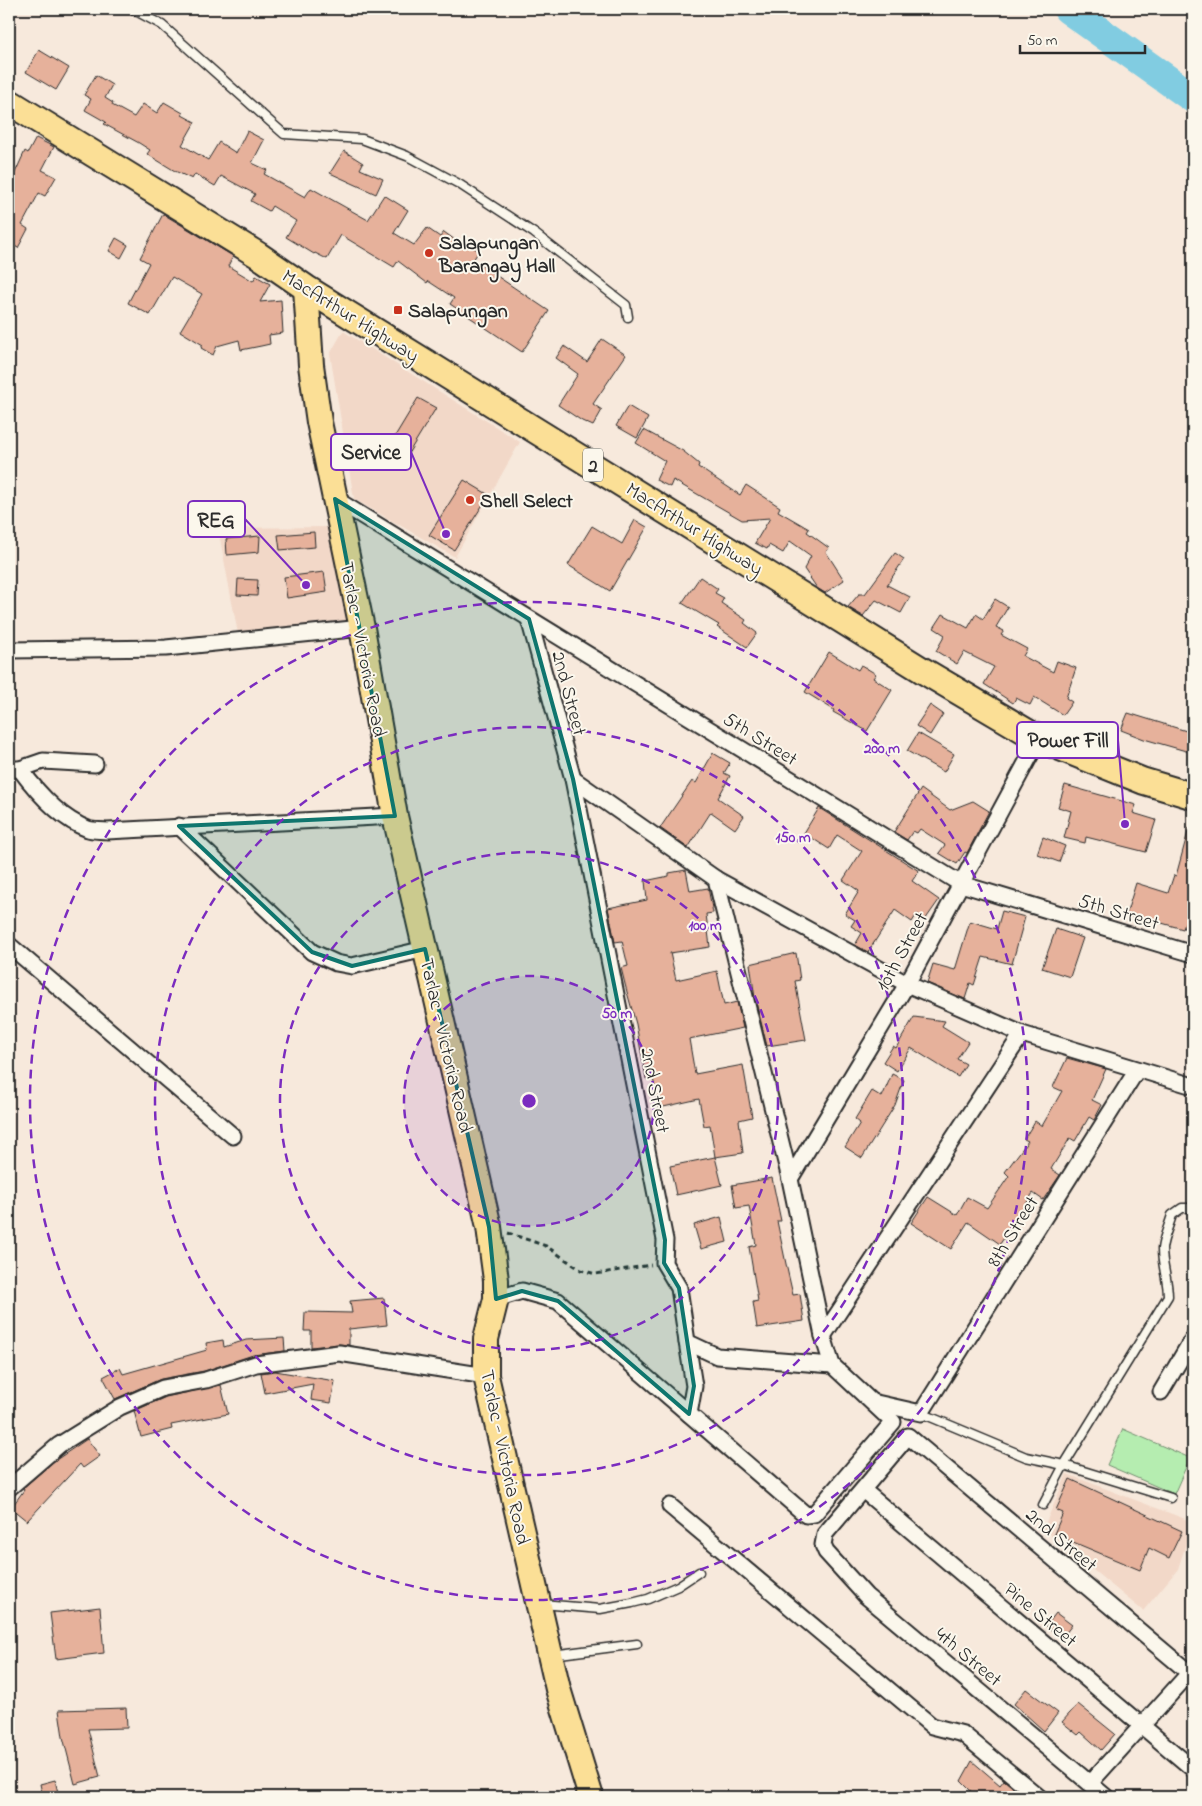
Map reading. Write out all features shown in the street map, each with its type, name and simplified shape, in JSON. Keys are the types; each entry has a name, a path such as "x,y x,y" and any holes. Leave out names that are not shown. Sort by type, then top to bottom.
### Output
{"highway":[{"name":"MacArthur Highway","path":"9,102 258,255 306,288 922,670 1039,739 1143,781 1193,796"}],"main road":[{"name":"Tarlac - Victoria Road","path":"306,288 315,397 362,628 395,816 489,1227 496,1280 496,1300 486,1339 486,1376 550,1656 590,1797"}],"street":[{"name":"5th Street","path":"335,499 961,884 1193,954"},
{"name":"2nd Street","path":"529,619 573,779 665,1240 664,1263"},
{"path":"9,650 166,648 362,628"},
{"name":"10th Street","path":"790,1178 907,984 1039,739"},
{"path":"14,769 43,761 94,764"},
{"path":"14,769 53,806 88,829 107,831 395,816"},
{"path":"573,779 716,879 907,984 1022,1034 1193,1086"},
{"path":"179,826 312,952 336,963 352,966 426,949"},
{"path":"496,1300 522,1291 558,1301 806,1515 814,1514 893,1422 832,1365 823,1336 790,1178 716,879"},
{"path":"9,946 233,1136"},
{"path":"823,1336 1022,1034"},
{"name":"8th Street","path":"921,1413 1137,1070"},
{"path":"664,1263 678,1288 687,1342 694,1386 689,1414"},
{"path":"687,1342 717,1356 832,1365"},
{"path":"1161,1392 1191,1348"},
{"path":"9,1488 59,1445 120,1407 163,1388 206,1380 256,1364 339,1353 486,1376"},
{"path":"871,1402 921,1413"},
{"name":"2nd Street","path":"863,1490 908,1436 1192,1673"},
{"name":"4th Street","path":"863,1490 825,1534 823,1545 826,1552 866,1596 1106,1797"},
{"name":"Pine Street","path":"863,1490 1193,1769"},
{"path":"670,1506 932,1726 963,1734 1039,1797"},
{"path":"1090,1783 1192,1673"}],"lane":[{"path":"132,9 162,25 284,134 362,139 415,160 460,184 534,233 626,305 628,317"},
{"path":"1043,1505 1064,1465 1168,1296 1168,1281 1163,1264 1162,1248 1172,1215 1182,1208 1193,1208"},
{"path":"921,1413 1026,1457 1064,1465 1171,1498"},
{"path":"538,1603 600,1609 648,1599 683,1584 699,1572"},
{"path":"550,1656 637,1644"}],"path":[{"path":"489,1227 546,1246 581,1270 596,1274 664,1263"}],"highlighted area":[{"path":"335,499 529,619 573,779 665,1240 664,1263 679,1288 694,1386 689,1414 558,1301 522,1291 496,1299 489,1227 425,949 352,966 312,952 179,826 395,816"}],"shaded area":[{"path":"343,331 520,442 455,557 354,499 330,354"},
{"path":"331,527 349,628 238,634 218,528"},
{"path":"1067,1474 1193,1522 1178,1569 1143,1611 1043,1529"}],"green space":[{"path":"1123,1429 1190,1458 1174,1494 1107,1465"}],"building":[{"path":"39,50 69,68 56,90 26,72"},
{"path":"96,75 112,85 105,98 113,103 112,105 134,117 143,104 157,113 164,102 195,122 182,145 208,160 219,142 236,153 247,131 264,140 252,163 267,170 264,174 305,197 311,188 368,220 384,195 408,210 394,233 414,245 427,228 440,237 444,232 462,245 465,242 479,251 473,260 549,311 522,352 450,304 454,298 428,281 427,283 398,261 394,267 341,235 327,259 314,254 286,237 296,221 272,206 269,211 251,201 255,194 221,176 215,186 195,174 192,179 175,171 147,154 150,150 104,124 106,122 85,110 91,99 84,95"},
{"path":"36,138 54,147 42,170 56,177 45,196 39,193 22,225 28,229 18,248 11,244 9,250 9,186 25,151 28,153"},
{"path":"344,151 363,163 360,169 383,179 376,194 330,173"},
{"path":"163,214 233,256 228,266 253,281 256,276 270,284 260,302 281,300 283,333 269,335 270,344 241,350 239,340 217,346 213,355 201,348 203,345 180,331 202,294 172,277 150,315 128,303 149,263 140,258"},
{"path":"116,238 128,245 121,258 109,251"},
{"path":"602,339 626,355 593,404 602,410 593,426 558,405 578,374 556,358 564,346 587,362"},
{"path":"418,398 436,408 400,467 383,456"},
{"path":"628,406 648,418 637,438 616,426"},
{"path":"644,430 683,451 699,464 698,467 740,495 746,485 780,507 778,511 809,529 807,532 829,548 826,552 844,580 825,593 817,588 804,569 811,556 790,541 783,553 769,545 767,549 755,543 770,518 742,520 673,480 670,487 656,480 665,461 636,443"},
{"path":"464,480 489,495 454,550 429,535"},
{"path":"635,520 647,527 610,591 568,565 592,526 622,544"},
{"path":"314,532 315,547 280,550 278,535"},
{"path":"260,536 259,552 227,555 226,539"},
{"path":"895,553 904,559 887,585 910,597 901,613 876,600 863,616 848,607 859,594 865,594"},
{"path":"324,572 327,592 287,598 284,577"},
{"path":"700,577 718,589 715,593 724,598 721,603 746,620 744,623 757,633 747,647 717,627 719,625 682,603"},
{"path":"238,579 258,580 257,596 237,595"},
{"path":"995,599 1008,607 996,627 1004,631 1001,635 1027,649 1023,656 1053,672 1057,661 1076,668 1066,698 1072,702 1063,715 1034,697 1030,705 1016,698 1013,703 984,684 994,667 964,652 957,664 936,651 945,635 934,628 943,614 968,628 976,614 983,619"},
{"path":"829,652 858,670 861,665 876,674 873,678 892,690 867,731 833,712 834,710 805,692"},
{"path":"930,705 943,714 930,735 916,726"},
{"path":"1128,713 1193,733 1193,753 1144,739 1121,730"},
{"path":"918,733 954,754 944,772 907,751"},
{"path":"713,753 730,763 724,773 730,776 718,798 744,816 735,829 711,812 688,848 660,828 692,781 696,783"},
{"path":"1065,785 1136,805 1133,813 1156,820 1146,852 1086,837 1085,843 1064,838 1071,811 1058,807"},
{"path":"921,789 950,810 973,801 989,811 967,853 965,852 957,864 939,853 945,845 920,829 917,833 913,831 907,840 894,832"},
{"path":"819,808 919,871 912,881 939,900 925,920 917,914 912,922 895,910 868,952 855,945 862,933 851,926 855,920 845,914 859,891 843,880 862,851 837,835 829,849 804,833"},
{"path":"1189,828 1193,829 1193,919 1187,917 1183,929 1151,920 1150,923 1126,915 1136,883 1168,893 1174,875 1176,876"},
{"path":"1043,837 1065,846 1059,862 1037,854"},
{"path":"686,870 690,891 708,888 713,913 706,914 710,947 670,953 676,980 717,971 724,1005 737,1002 743,1028 689,1039 695,1074 743,1065 752,1117 739,1120 743,1153 715,1157 710,1125 704,1126 699,1099 659,1108 653,1078 646,1079 636,1024 621,968 628,966 622,941 615,942 608,908 647,900 645,881 669,876 669,873"},
{"path":"1002,911 1025,917 1012,964 983,957 974,985 970,983 965,999 927,983 933,964 955,970 970,921 997,929"},
{"path":"1056,929 1083,938 1070,977 1042,968"},
{"path":"796,953 800,980 795,981 806,1040 767,1046 755,998 750,964"},
{"path":"914,1017 945,1021 942,1026 968,1042 957,1059 966,1064 958,1077 911,1048 897,1071 883,1062 893,1046 896,1048"},
{"path":"1067,1058 1106,1069 1092,1100 1102,1105 1094,1120 1089,1117 1075,1141 1070,1138 1051,1169 1060,1175 1043,1200 1033,1193 1000,1244 968,1222 951,1249 911,1223 928,1197 957,1215 967,1197 987,1208 1009,1176 1005,1172 1028,1141 1024,1139 1035,1121 1042,1126 1062,1091 1053,1087"},
{"path":"892,1074 904,1080 895,1105 862,1158 845,1147 860,1123 855,1119 872,1091 882,1097"},
{"path":"715,1157 722,1185 676,1195 670,1166"},
{"path":"772,1178 781,1221 777,1221 786,1264 793,1295 800,1294 804,1321 757,1328 753,1302 758,1301 749,1247 756,1245 749,1206 736,1208 732,1185"},
{"path":"721,1217 727,1242 701,1249 694,1225"},
{"path":"384,1298 387,1325 349,1329 349,1345 338,1344 311,1347 311,1331 304,1331 305,1312 352,1313 350,1301"},
{"path":"284,1338 285,1351 253,1355 204,1371 161,1379 115,1399 103,1377 120,1368 123,1374 207,1350 206,1343 223,1340 224,1347 246,1340"},
{"path":"275,1371 335,1381 331,1403 311,1400 313,1384 265,1393 261,1373"},
{"path":"221,1385 228,1414 171,1425 172,1429 141,1437 134,1411 166,1397"},
{"path":"87,1439 100,1456 83,1468 80,1464 27,1521 11,1508 24,1490 23,1488 53,1462"},
{"path":"1070,1479 1182,1531 1169,1558 1149,1548 1140,1570 1054,1534 1063,1513 1056,1510"},
{"path":"100,1607 104,1653 56,1659 50,1613"},
{"path":"1056,1613 1072,1625 1062,1638 1046,1626"},
{"path":"1026,1689 1058,1713 1044,1731 1014,1704"},
{"path":"1078,1704 1115,1734 1101,1750 1081,1732 1078,1735 1062,1722"},
{"path":"126,1708 127,1728 88,1729 100,1777 75,1784 63,1737 59,1710"},
{"path":"972,1761 1000,1785 1004,1780 1016,1790 1012,1796 1014,1797 977,1797 961,1781"},
{"path":"55,1780 59,1797 43,1797 40,1784"}],"waterway":[{"path":"1068,9 1193,98"}],"place":[{"name":"Salapungan Barangay Hall","path":"429,253"},
{"name":"Salapungan","path":"398,310"},
{"name":"Shell Select","path":"470,500"},
{"name":"Service","path":"446,534"},
{"name":"REG","path":"306,585"},
{"name":"Power Fill","path":"1125,824"}]}
